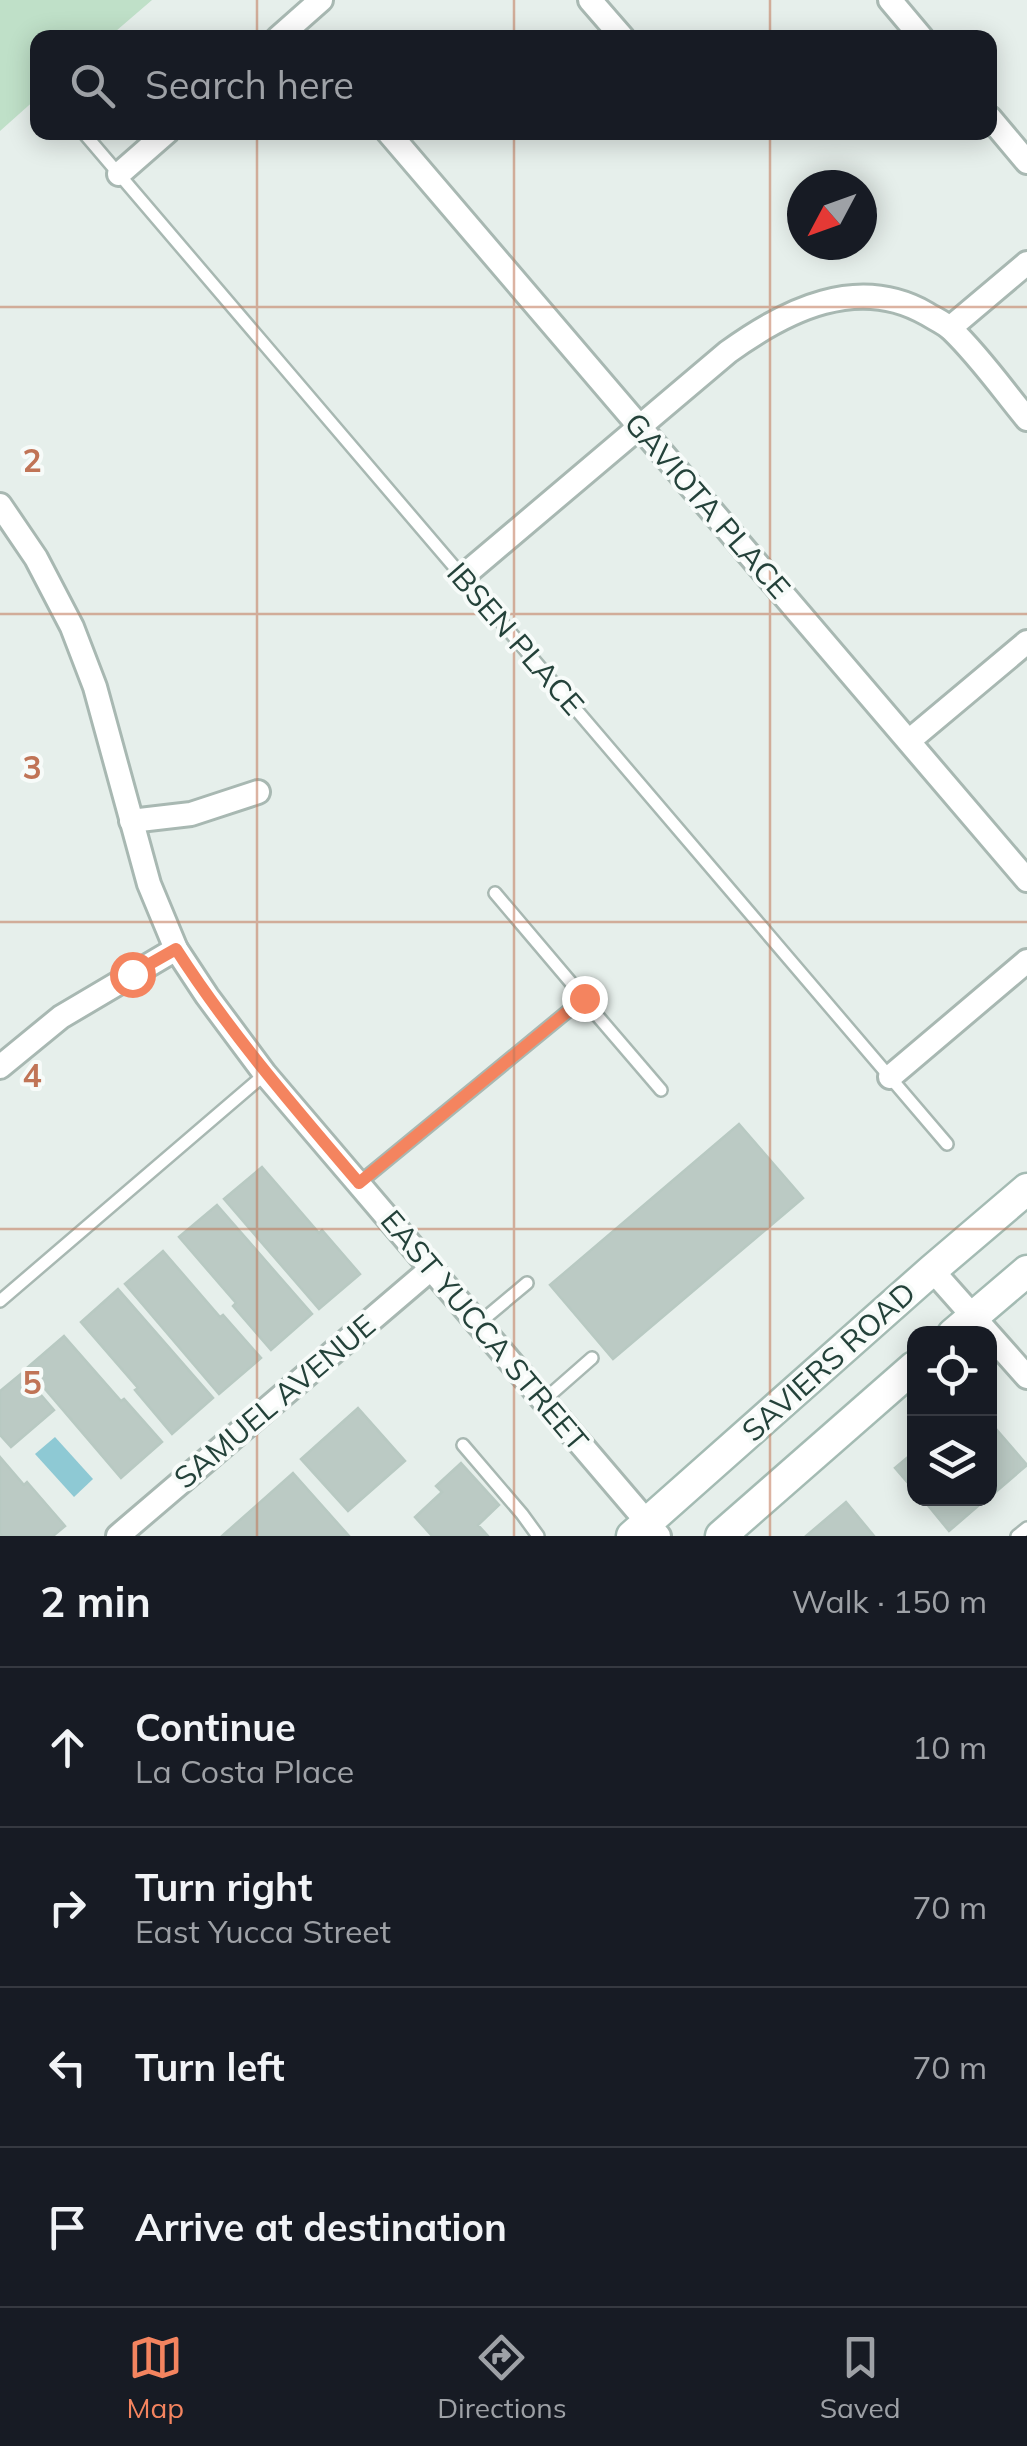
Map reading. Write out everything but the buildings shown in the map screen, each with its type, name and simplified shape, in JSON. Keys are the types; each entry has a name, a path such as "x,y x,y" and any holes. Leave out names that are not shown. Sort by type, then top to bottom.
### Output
{"main road":[{"name":"SAVIERS ROAD","path":"646,1532 932,1270 1027,1189"},
{"path":"964,1325 1027,1271"},
{"name":"SAVIERS ROAD","path":"721,1536 907,1373"}],"street":[{"path":"297,30 322,0"},
{"path":"590,0 617,30"},
{"path":"890,0 915,30"},
{"path":"997,126 1027,162"},
{"path":"118,174 157,140"},
{"name":"GAVIOTA PLACE","path":"395,140 1027,880"},
{"path":"950,328 1027,262"},
{"path":"462,578 760,329 834,299 869,296 912,306 950,328 1027,419"},
{"name":"EAST YUCCA STREET","path":"0,505 36,558 72,627 96,687 149,884 176,949 265,1074 543,1401 646,1532"},
{"path":"910,740 1027,642"},
{"path":"131,821 191,814 258,792"},
{"path":"2,1062 61,1017 176,949"},
{"path":"890,1076 1027,961"},
{"name":"SAMUEL AVENUE","path":"118,1536 432,1268"},
{"path":"932,1270 964,1325 1027,1377"}],"lane":[{"name":"IBSEN PLACE","path":"90,140 947,1144"},
{"path":"495,894 660,1090"},
{"path":"359,1183 583,999"},
{"path":"0,1301 265,1074"},
{"path":"478,1324 527,1283"},
{"path":"543,1401 592,1358"},
{"path":"463,1445 538,1536"},
{"path":"1017,1536 1027,1528"}],"green space":[{"path":"0,0 152,0 117,30 30,30 30,104 0,131"}],"water":[{"path":"55,1437 93,1479 74,1497 35,1454"}],"route":[{"path":"132,974 176,949 265,1074 359,1183 584,998"}]}
